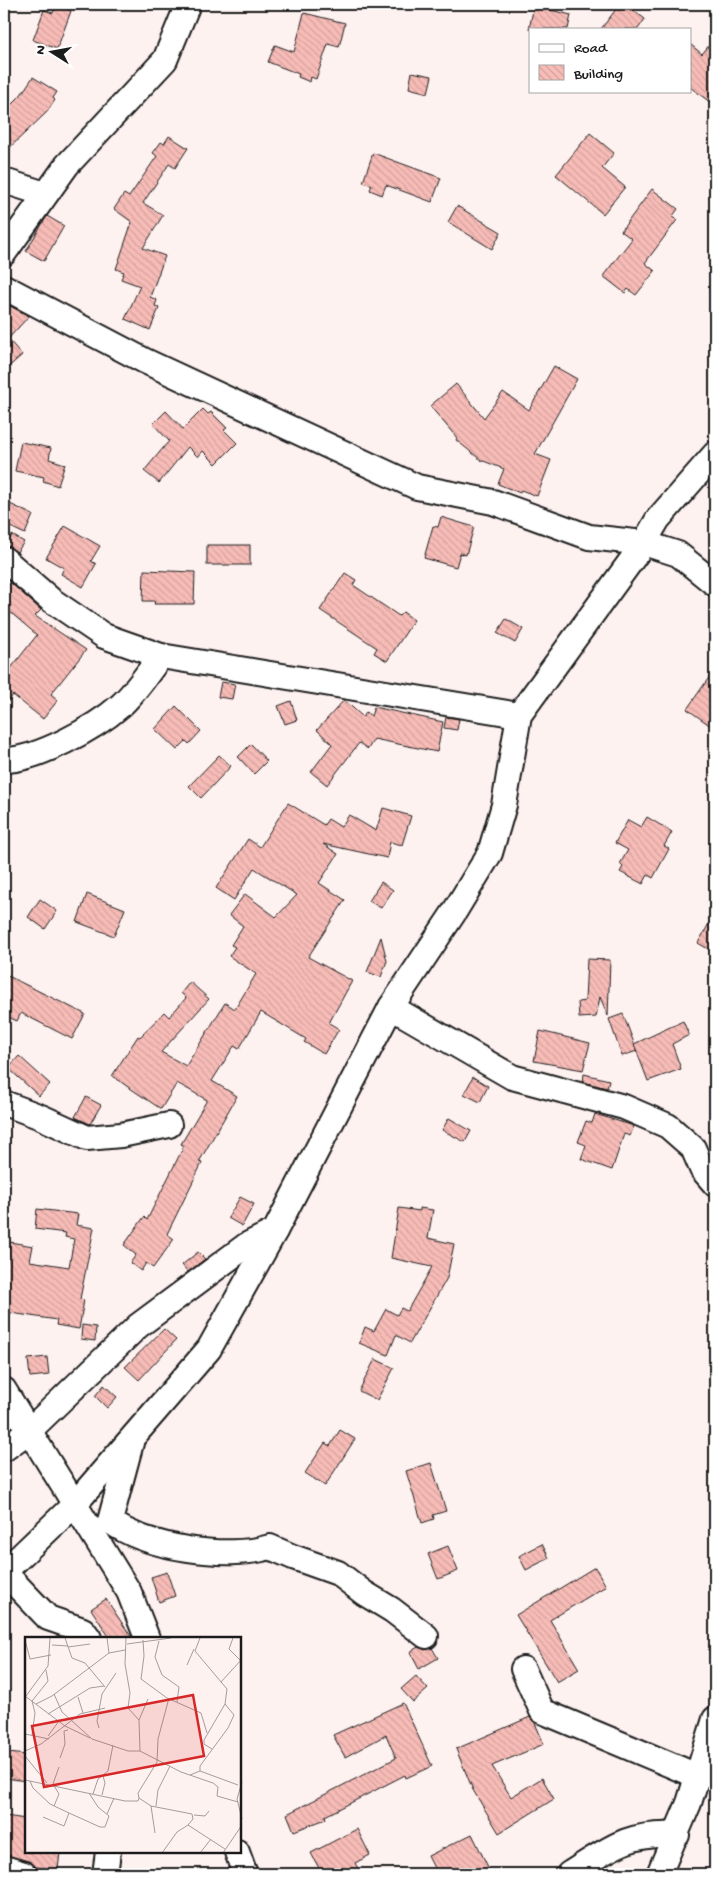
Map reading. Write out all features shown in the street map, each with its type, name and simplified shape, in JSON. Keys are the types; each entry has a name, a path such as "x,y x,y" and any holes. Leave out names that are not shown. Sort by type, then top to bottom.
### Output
{"street":[{"path":"4,253 66,165 165,60 188,4"},
{"path":"4,181 45,194"},
{"path":"4,286 145,361 416,487 493,502 588,537 644,543 678,554 715,584"},
{"path":"88,1637 83,1630 48,1618 4,1572 74,1505 209,1349 275,1231 291,1196 391,1007 453,914 490,853 504,805 518,715 644,543 658,519 715,454"},
{"path":"4,559 51,600 104,636 161,656 518,715"},
{"path":"4,760 29,756 62,744 120,706 161,656"},
{"path":"391,1007 512,1077 624,1107 668,1126 693,1148 702,1169 715,1184"},
{"path":"4,1103 86,1138 121,1135 168,1125"},
{"path":"4,1449 30,1430 138,1326 248,1245 275,1231"},
{"path":"4,1390 129,1592 147,1637"},
{"path":"132,1436 110,1521 120,1528 158,1544 224,1553 255,1552 270,1547 338,1573 426,1636"},
{"path":"523,1669 542,1711 706,1774"},
{"path":"659,1874 706,1774 715,1720"},
{"path":"569,1874 620,1842 651,1834 677,1835"},
{"path":"105,1874 108,1853"},
{"path":"237,1853 245,1874"},
{"path":"4,1868 24,1874"}],"building":[{"path":"620,4 625,4 645,19 639,28 602,28"},
{"path":"56,5 71,11 57,49 33,40 44,10 53,13"},
{"path":"534,6 571,15 568,28 529,28"},
{"path":"304,13 345,23 339,47 328,44 316,79 311,77 310,82 298,77 299,74 268,62 275,45 294,52"},
{"path":"715,38 715,106 692,89 692,46 702,54"},
{"path":"412,72 432,76 428,93 409,88"},
{"path":"33,77 57,92 53,98 55,100 47,112 4,153 4,112 20,96"},
{"path":"590,133 614,153 602,168 625,187 603,214 556,175"},
{"path":"169,136 188,148 175,168 169,164 143,203 163,215 143,248 165,256 150,297 157,300 155,306 159,308 150,330 125,319 140,286 121,279 124,272 116,269 132,222 114,209 124,194 129,197 157,156 153,153 161,142 164,144"},
{"path":"373,153 441,178 432,202 386,185 382,195 370,190 372,185 363,182"},
{"path":"652,189 678,209 672,217 677,220 645,263 655,271 636,295 628,289 625,293 603,276 632,239 621,231"},
{"path":"457,206 501,232 492,249 448,222"},
{"path":"47,216 64,226 44,261 26,251"},
{"path":"6,304 29,316 8,339 22,355 4,371 4,307"},
{"path":"554,366 577,379 535,454 551,460 537,496 521,490 520,493 498,484 504,469 481,460 456,440 457,438 430,406 456,384 484,418 503,392 529,410"},
{"path":"203,409 208,414 211,412 227,428 224,430 237,443 216,464 203,451 198,457 188,447 159,483 144,471 169,441 153,424 166,411 183,429"},
{"path":"21,442 51,448 49,459 65,464 58,486 43,481 44,477 15,471"},
{"path":"4,501 33,515 25,534 4,524"},
{"path":"441,517 474,527 466,555 460,553 456,567 424,558 433,526 438,527"},
{"path":"65,526 100,546 91,561 96,564 83,587 61,574 64,568 46,558"},
{"path":"12,535 24,542 17,552 6,545"},
{"path":"207,545 250,545 250,565 207,565"},
{"path":"144,570 195,572 194,604 154,604 155,601 143,601"},
{"path":"345,573 356,580 353,585 399,616 403,612 414,620 387,661 374,653 377,648 320,610"},
{"path":"4,577 41,610 35,616 86,650 51,694 58,700 43,719 13,695 4,707 4,677 37,635 4,607"},
{"path":"506,619 523,629 515,643 497,633"},
{"path":"715,669 715,729 687,709"},
{"path":"221,682 235,684 232,699 218,697"},
{"path":"344,700 363,717 366,712 371,716 374,707 443,722 437,752 374,739 368,749 359,743 327,785 311,772 332,744 317,730"},
{"path":"291,701 297,720 285,724 278,706"},
{"path":"176,706 201,731 189,744 186,741 177,750 155,729"},
{"path":"446,717 459,719 457,730 444,728"},
{"path":"251,744 267,761 254,774 238,757"},
{"path":"219,755 231,766 201,798 189,786"},
{"path":"288,803 324,825 328,819 341,827 349,815 376,831 383,808 411,816 402,845 390,842 387,858 323,844 338,854 319,883 345,900 308,957 352,981 329,1023 339,1029 324,1054 304,1042 306,1039 261,1012 239,1049 234,1046 212,1081 237,1096 199,1162 202,1163 167,1234 174,1239 153,1268 146,1263 141,1271 130,1263 136,1255 124,1245 144,1217 147,1220 184,1146 181,1144 207,1100 177,1083 161,1109 112,1076 138,1036 140,1037 164,1012 169,1017 186,998 181,993 190,982 209,999 161,1052 186,1066 225,1003 235,1009 256,974 229,956 235,947 231,945 243,926 229,915 245,894 276,917 297,895 254,868 234,900 216,888 248,839 260,847"},
{"path":"647,817 672,832 664,846 669,849 653,878 648,875 643,884 620,872 623,867 620,864 628,850 615,843 628,820 641,827"},
{"path":"381,882 393,890 381,908 369,901"},
{"path":"87,894 125,909 114,936 77,922"},
{"path":"40,899 57,911 45,929 28,917"},
{"path":"715,913 715,953 698,943"},
{"path":"381,937 387,961 381,977 367,972"},
{"path":"587,959 610,960 608,1016 600,997 596,1017 579,1018 578,1002 585,1001"},
{"path":"4,974 85,1014 72,1039 21,1013 17,1021 4,1015"},
{"path":"623,1014 637,1051 622,1056 609,1019"},
{"path":"683,1021 689,1035 672,1044 681,1069 648,1081 634,1044"},
{"path":"540,1031 590,1043 583,1070 534,1061"},
{"path":"19,1056 50,1084 39,1096 8,1068"},
{"path":"584,1074 609,1080 607,1088 583,1082"},
{"path":"473,1077 488,1086 480,1102 464,1094"},
{"path":"86,1097 101,1105 90,1124 75,1117"},
{"path":"595,1114 634,1126 630,1136 624,1134 612,1170 581,1159 586,1145 578,1142 586,1121 592,1123"},
{"path":"449,1118 471,1131 465,1142 442,1130"},
{"path":"240,1197 254,1204 242,1226 228,1218"},
{"path":"399,1208 420,1211 420,1208 433,1210 428,1238 454,1244 447,1278 410,1343 396,1335 388,1355 359,1343 365,1327 374,1331 386,1309 397,1315 401,1308 407,1311 432,1267 391,1258"},
{"path":"37,1209 78,1214 76,1225 94,1228 80,1299 84,1300 79,1329 56,1325 57,1320 4,1312 4,1277 10,1242 33,1246 30,1261 69,1267 74,1239 65,1237 66,1233 35,1229"},
{"path":"198,1252 205,1259 188,1272 182,1265"},
{"path":"82,1325 96,1327 95,1341 81,1339"},
{"path":"164,1329 176,1340 139,1380 125,1367"},
{"path":"47,1357 49,1375 30,1377 28,1359"},
{"path":"375,1359 394,1368 377,1400 359,1391"},
{"path":"104,1385 117,1397 107,1408 95,1396"},
{"path":"340,1430 355,1439 325,1486 305,1473 325,1443 330,1446"},
{"path":"431,1463 446,1511 433,1515 434,1519 422,1523 406,1471"},
{"path":"542,1544 549,1558 526,1570 519,1556"},
{"path":"448,1546 458,1571 438,1579 428,1554"},
{"path":"595,1567 606,1586 550,1620 579,1669 557,1682 516,1615"},
{"path":"167,1572 175,1596 159,1602 151,1577"},
{"path":"106,1599 131,1637 109,1637 91,1609"},
{"path":"418,1647 425,1650 432,1648 438,1658 419,1669 410,1652"},
{"path":"416,1676 428,1689 413,1702 401,1689"},
{"path":"403,1703 432,1766 406,1778 405,1775 325,1816 326,1819 294,1831 287,1814 396,1758 386,1735 345,1757 333,1735"},
{"path":"530,1717 535,1723 544,1744 492,1766 511,1797 542,1778 554,1799 499,1833 473,1790 456,1749"},
{"path":"8,1753 25,1755 25,1781 5,1778"},
{"path":"5,1816 25,1819 25,1853 60,1853 58,1870 36,1867 28,1861 4,1855"},
{"path":"357,1829 370,1855 355,1863 361,1874 322,1874 311,1853"},
{"path":"472,1834 489,1869 479,1874 437,1874 428,1856"}]}
